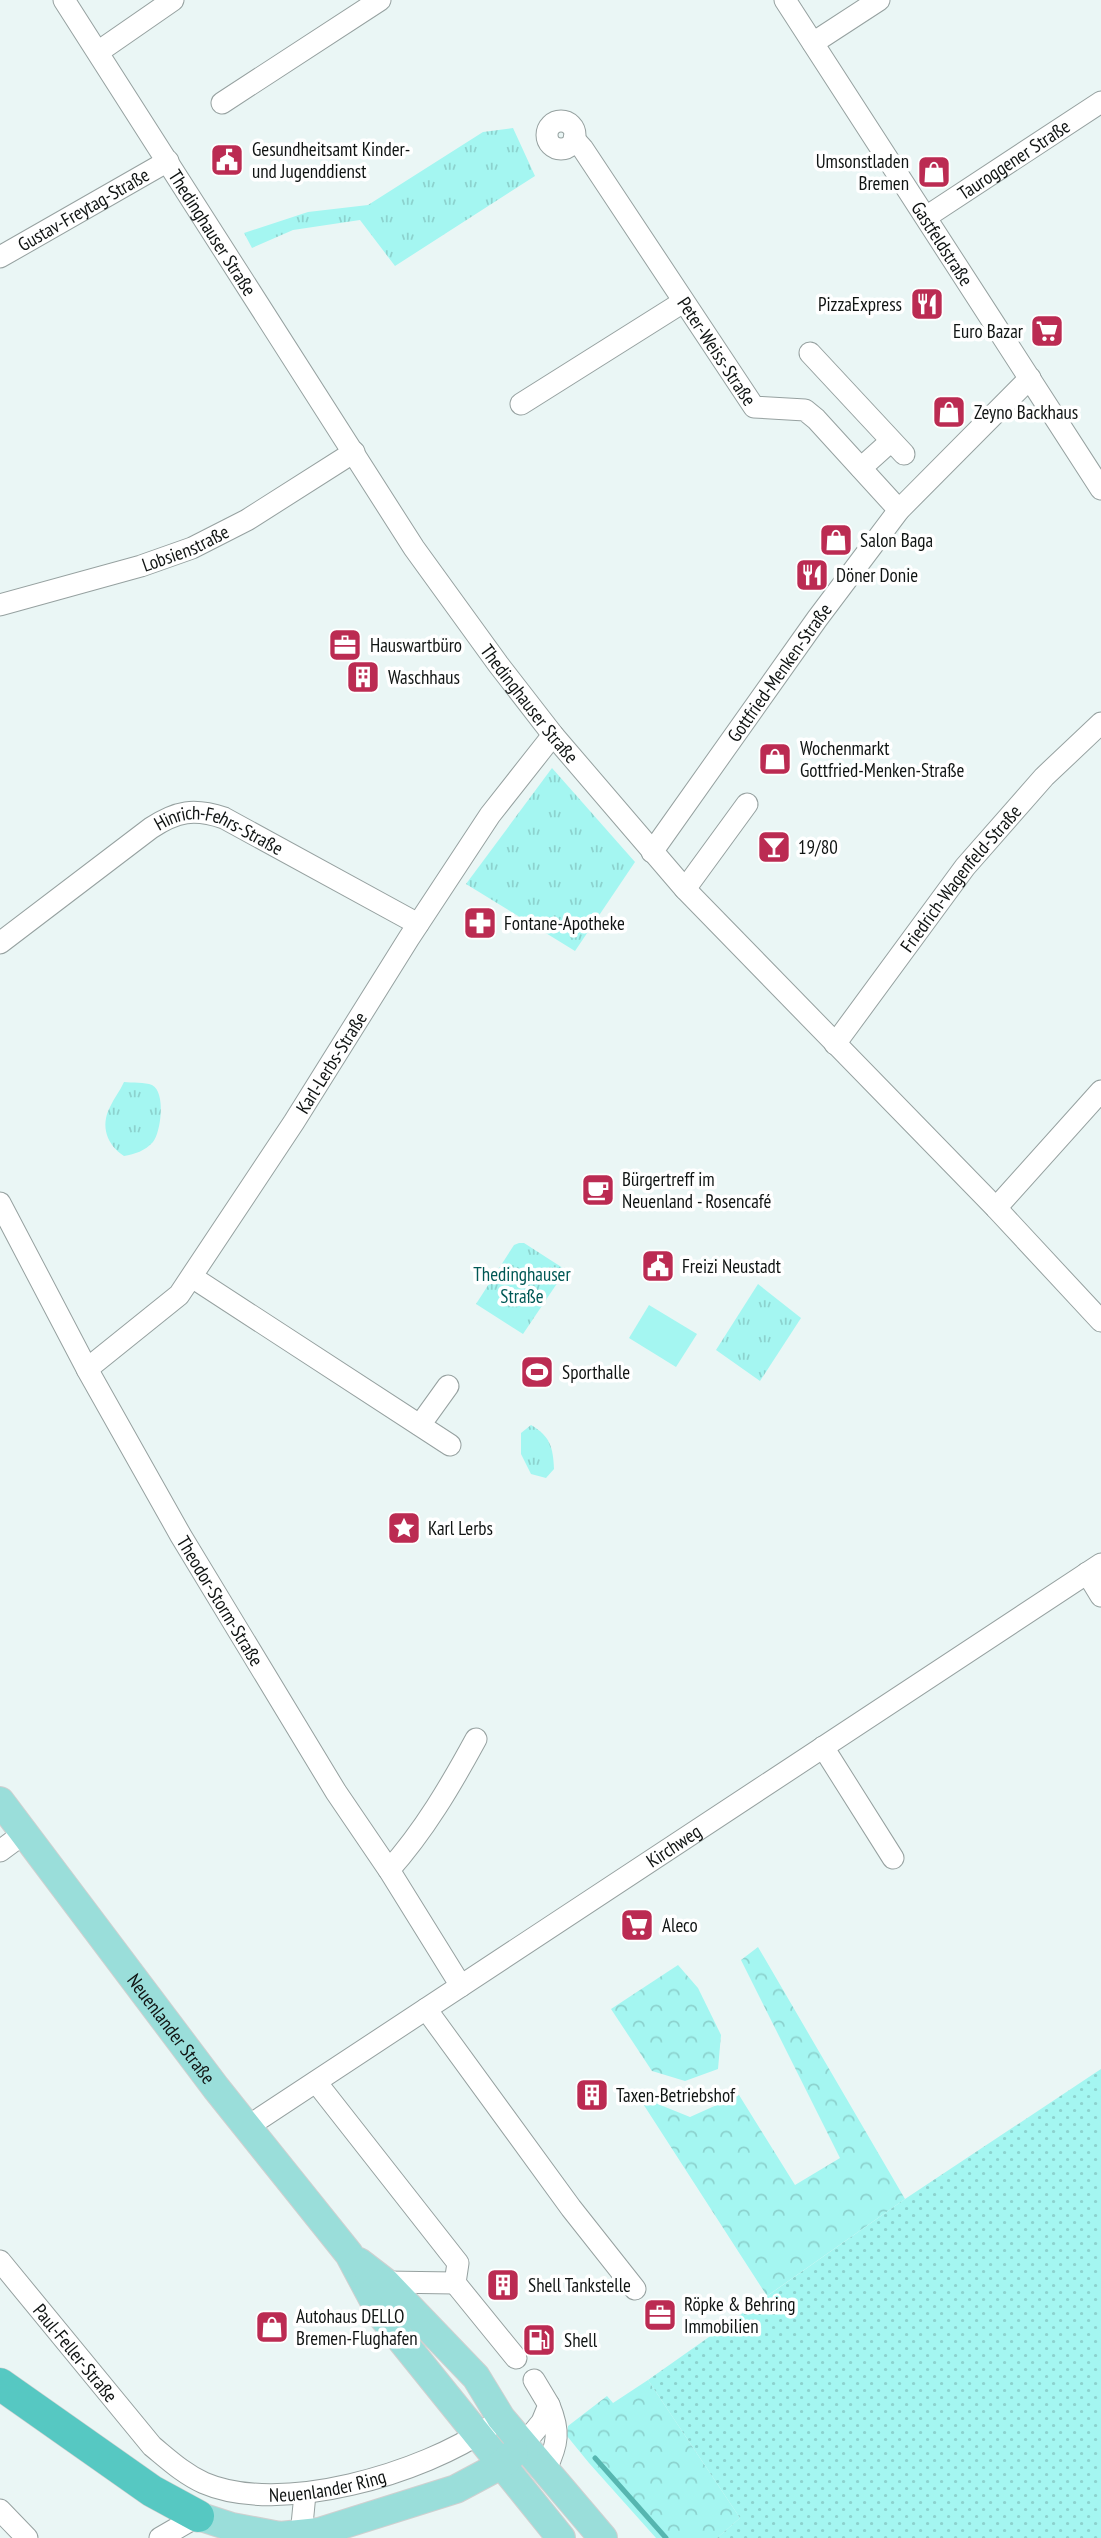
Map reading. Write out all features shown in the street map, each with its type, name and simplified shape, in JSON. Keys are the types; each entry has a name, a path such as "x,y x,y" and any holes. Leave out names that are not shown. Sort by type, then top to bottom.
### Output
{"highway":[{"path":"0,2384 152,2491 198,2516"}],"main road":[{"name":"Neuenlander Straße","path":"0,1801 247,2127 349,2254 382,2316 561,2538"},
{"name":"Neuenlander Straße","path":"349,2254 385,2281 476,2377 501,2418 603,2538"},
{"path":"198,2516 232,2527 280,2536 301,2535 373,2516 456,2489 501,2465 524,2444"}],"street":[{"name":"Thedinghauser Straße","path":"64,0 428,569 553,735 685,889 996,1208 1101,1321"},
{"path":"98,52 173,0"},
{"path":"222,103 380,0"},
{"name":"Gastfeldstraße","path":"785,0 1101,489"},
{"path":"813,43 879,0"},
{"name":"Tauroggener Straße","path":"926,217 1101,102"},
{"name":"Peter-Weiss-Straße","path":"574,139 754,407 805,410 899,510"},
{"name":"Gustav-Freytag-Straße","path":"0,257 168,160"},
{"path":"521,404 683,302"},
{"path":"810,353 897,447 861,468"},
{"name":"Gottfried-Menken-Straße","path":"652,852 817,619 899,510 1030,378"},
{"name":"Lobsienstraße","path":"0,605 141,566 192,548 237,526 354,452"},
{"name":"Friedrich-Wagenfeld-Straße","path":"835,1044 965,867 1044,777 1101,723"},
{"name":"Karl-Lerbs-Straße","path":"87,1369 179,1295 192,1278 490,815 553,735"},
{"path":"685,889 747,804"},
{"name":"Hinrich-Fehrs-Straße","path":"0,943 150,828 171,815 189,811 224,818 418,924"},
{"path":"996,1208 1101,1091"},
{"name":"Theodor-Storm-Straße","path":"0,1203 87,1369 188,1547 336,1792 389,1870 461,1986"},
{"path":"192,1278 450,1445"},
{"path":"421,1425 448,1386"},
{"path":"1094,1569 1101,1596"},
{"name":"Kirchweg","path":"247,2127 1094,1569"},
{"path":"389,1870 408,1849 460,1769 476,1739"},
{"path":"824,1747 893,1858"},
{"path":"0,1851 23,1834"},
{"path":"426,2009 571,2208 635,2289"},
{"path":"316,2082 458,2263 455,2283 516,2358"},
{"name":"Paul-Feller-Straße","path":"0,2261 152,2446"},
{"path":"385,2281 455,2283"},
{"path":"534,2380 556,2421 556,2448 545,2469"},
{"path":"524,2444 542,2422 549,2405"},
{"name":"Neuenlander Ring","path":"152,2446 180,2469 204,2483 255,2495 305,2494 365,2481 413,2465 449,2450 501,2418"},
{"path":"228,2490 232,2527"},
{"path":"301,2535 305,2494"},
{"path":"0,2510 27,2538"},
{"path":"160,2538 198,2516"}],"green space":[{"path":"513,128 535,176 395,266 360,220 293,230 252,248 244,233 308,212 368,205 483,132"},
{"path":"552,768 635,862 575,951 466,884"},
{"path":"124,1082 152,1085 159,1095 161,1112 153,1142 140,1152 124,1156 109,1141 106,1121"},
{"name":"Thedinghauser Straße","path":"524,1243 566,1270 523,1334 476,1304 514,1245"},
{"path":"758,1284 801,1318 760,1381 716,1350"},
{"path":"649,1305 697,1334 676,1367 629,1338"},
{"path":"531,1425 546,1438 553,1454 554,1469 546,1478 531,1474 521,1454 521,1433"},
{"path":"758,1947 905,2199 767,2296 638,2096 690,2117 739,2095 795,2185 840,2158 741,1960"},
{"path":"678,1965 698,1988 721,2035 718,2069 685,2081 652,2071 611,2009"},
{"path":"1101,2069 1101,2538 717,2538 740,2518 648,2380 905,2199"},
{"path":"648,2380 740,2518 717,2538 656,2538 567,2436 568,2426 607,2396 613,2403"}],"waterway":[{"path":"595,2458 666,2538"}],"place":[{"name":"Gesundheitsamt Kinder- und Jugenddienst","path":"227,160"},
{"name":"Umsonstladen Bremen","path":"934,172"},
{"name":"PizzaExpress","path":"927,304"},
{"name":"Euro Bazar","path":"1047,331"},
{"name":"Zeyno Backhaus","path":"949,412"},
{"name":"Salon Baga","path":"836,540"},
{"name":"Döner Donie","path":"812,575"},
{"name":"Hauswartbüro","path":"345,645"},
{"name":"Waschhaus","path":"363,677"},
{"name":"Wochenmarkt Gottfried-Menken-Straße","path":"775,759"},
{"name":"19/80","path":"774,847"},
{"name":"Fontane-Apotheke","path":"480,923"},
{"name":"Bürgertreff im Neuenland - Rosencafé","path":"598,1190"},
{"name":"Freizi Neustadt","path":"658,1266"},
{"name":"Sporthalle","path":"537,1372"},
{"name":"Karl Lerbs","path":"404,1528"},
{"name":"Aleco","path":"637,1925"},
{"name":"Taxen-Betriebshof","path":"592,2095"},
{"name":"Shell Tankstelle","path":"503,2285"},
{"name":"Röpke & Behring Immobilien","path":"660,2315"},
{"name":"Autohaus DELLO Bremen-Flughafen","path":"272,2327"},
{"name":"Shell","path":"539,2340"}]}
